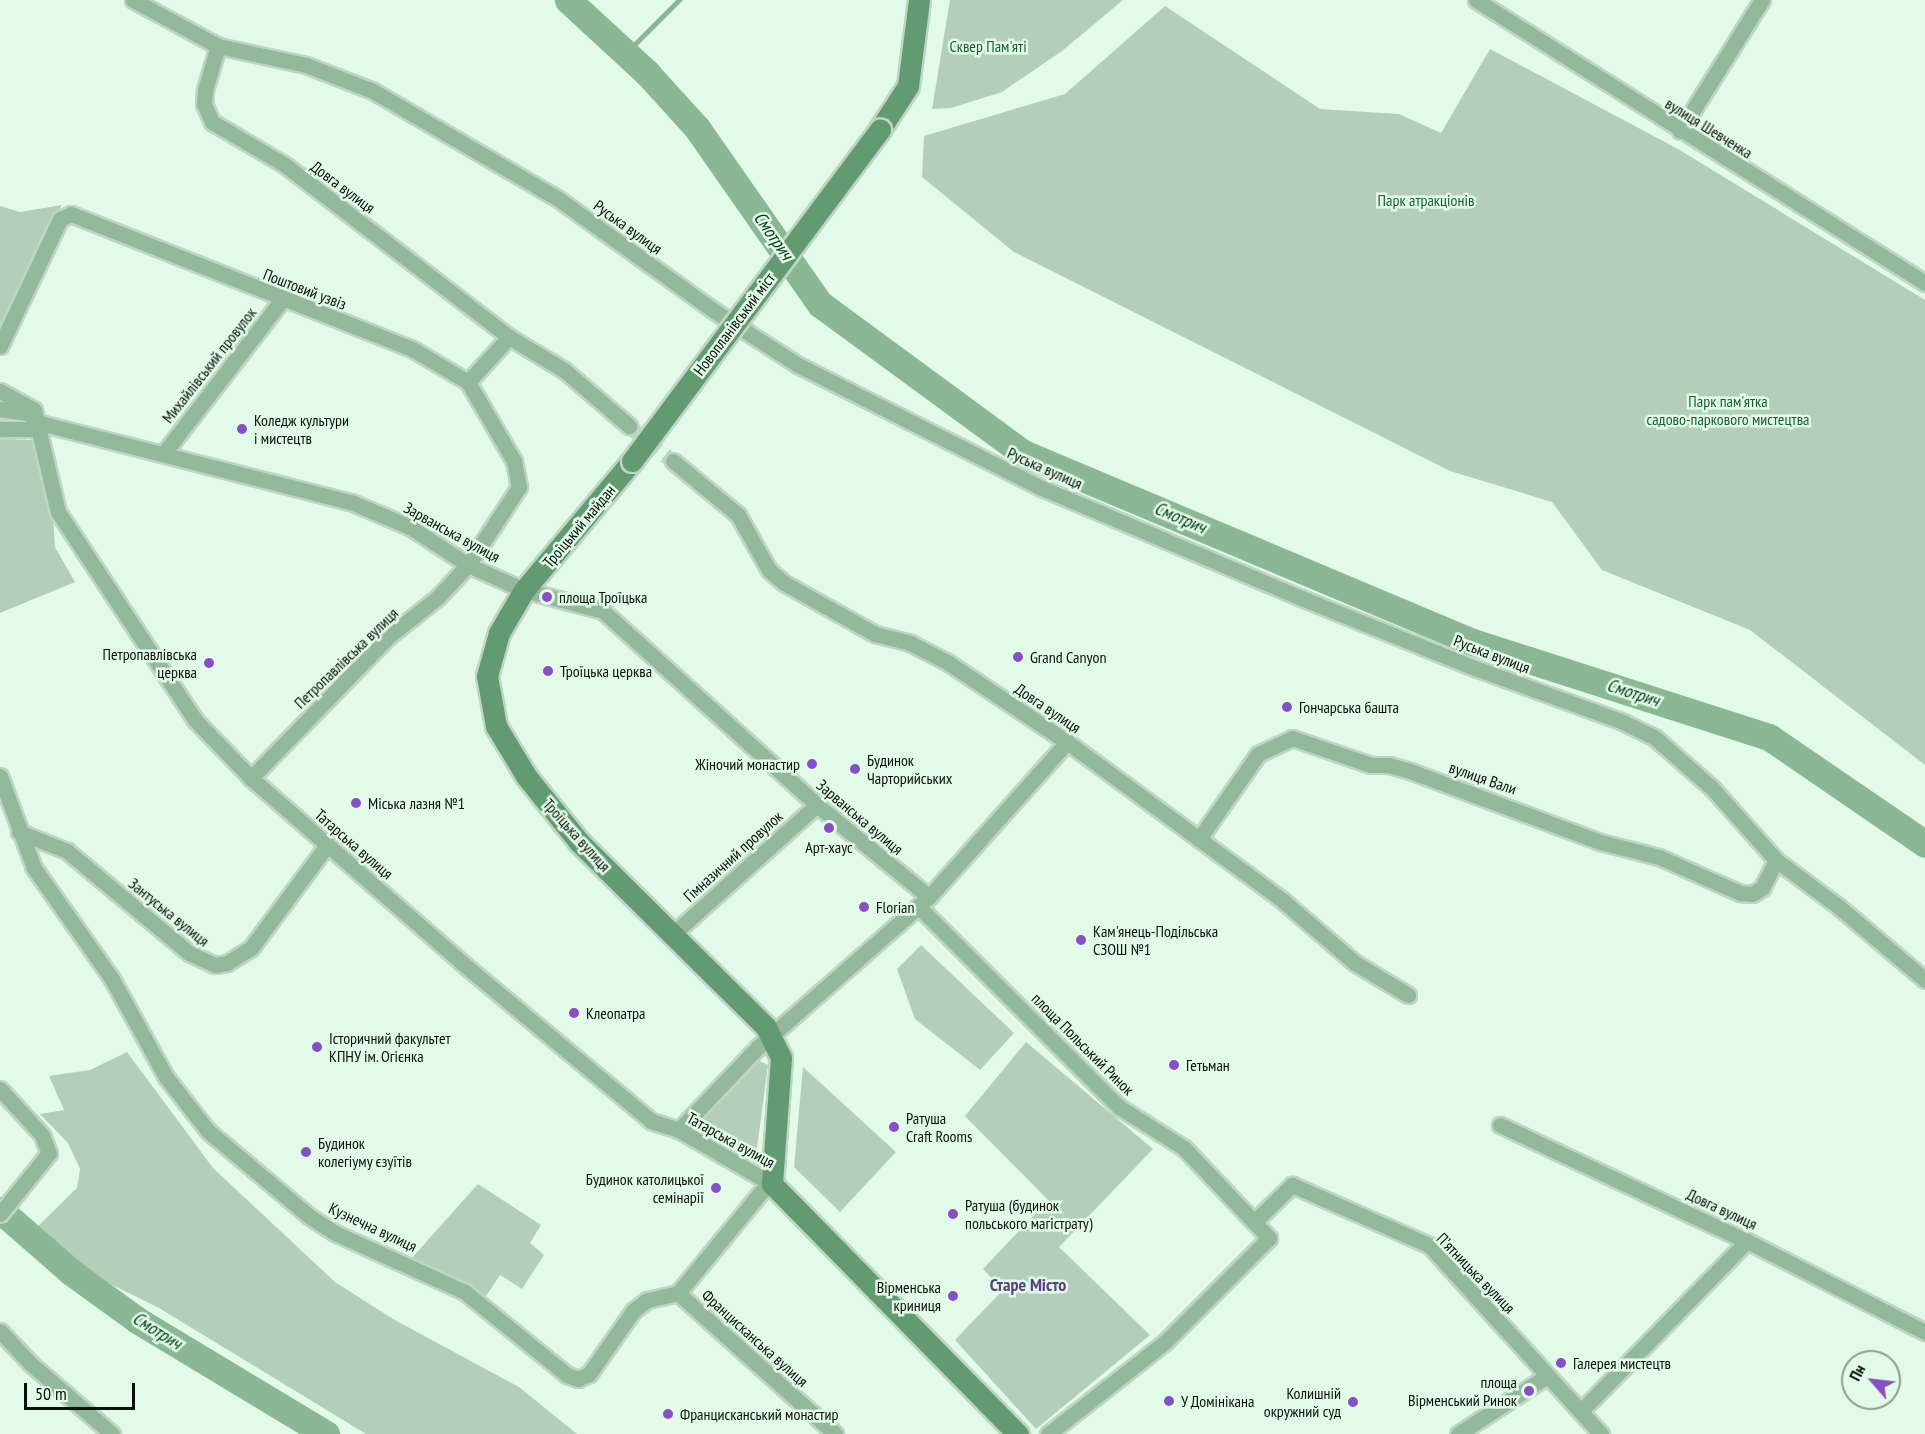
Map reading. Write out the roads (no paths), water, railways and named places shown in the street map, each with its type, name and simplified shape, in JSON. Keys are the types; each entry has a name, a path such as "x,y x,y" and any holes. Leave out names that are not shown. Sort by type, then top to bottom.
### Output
{"main road":[{"name":"Новопланівський міст","path":"632,461 880,129 908,86 919,0"},
{"name":"Троїцький майдан","path":"524,590 632,461"},
{"name":"Троїцька вулиця","path":"524,590 499,633 488,676 496,726 526,776 579,842 757,1015 771,1038 781,1058 772,1184"},
{"path":"772,1184 1018,1434"}],"street":[{"name":"Руська вулиця","path":"132,0 218,46 306,65 373,92 557,198 713,310 798,365 1042,488 1299,597 1475,668 1623,722 1654,737 1712,788 1776,860 1839,907 1925,980"},
{"name":"вулиця Шевченка","path":"1476,0 1680,131 1925,283"},
{"path":"1680,131 1762,0"},
{"name":"Довга вулиця","path":"218,46 205,90 204,104 212,122 285,165 509,337 564,369 629,426"},
{"name":"Поштовий узвіз","path":"0,346 65,213 414,350 468,382 520,474 519,487 468,565"},
{"name":"Михайлівський провулок","path":"164,453 282,300"},
{"path":"468,382 509,337"},
{"path":"0,391 30,405 36,422 29,429 0,429"},
{"name":"Зарванська вулиця","path":"0,409 30,414 36,422 351,502 410,527 468,565 524,590 603,610 924,902"},
{"name":"Татарська вулиця","path":"36,422 58,512 195,720 251,778 461,962 651,1120 680,1131 772,1184"},
{"name":"Довга вулиця","path":"673,460 738,515 770,570 790,587 875,634 910,643 947,662 1067,742 1282,900 1355,963 1408,995"},
{"name":"Петропавлівська вулиця","path":"251,778 388,637 437,598 468,565"},
{"name":"вулиця Вали","path":"1199,839 1258,754 1292,738 1371,765 1389,765 1410,771 1600,842 1659,857 1740,893 1752,894 1762,888 1776,860"},
{"path":"680,1131 771,1038 924,902 1067,742"},
{"name":"Кузнечна вулиця","path":"0,776 34,868 112,979 150,1050 184,1101 221,1143 309,1216 336,1233 465,1292 567,1375 578,1379 589,1374 633,1311 647,1300 678,1293"},
{"name":"Гімназичний провулок","path":"673,934 817,805"},
{"name":"Зантуська вулиця","path":"20,832 67,851 189,953 215,965 227,963 251,948 328,844"},
{"name":"площа Польський Ринок","path":"924,902 1119,1107 1184,1148 1269,1238 1165,1342 1048,1434"},
{"path":"0,1089 42,1135 49,1153 41,1166 0,1214"},
{"name":"Довга вулиця","path":"1500,1125 1747,1241 1925,1332"},
{"path":"678,1293 761,1192 772,1184"},
{"name":"Пʼятницька вулиця","path":"1255,1221 1292,1185 1429,1245 1601,1434"},
{"path":"1581,1411 1747,1241"},
{"name":"Францисканська вулиця","path":"678,1293 835,1434"},
{"path":"0,1331 70,1400 112,1434"},
{"path":"1458,1434 1547,1376"}],"waterway":[{"name":"Смотрич","path":"568,0 647,73 697,128 820,304 1023,453 1473,642 1769,737 1925,844"},
{"path":"626,53 679,0"},
{"name":"Смотрич","path":"0,1210 71,1272 137,1320 326,1434"}],"tunnel":[{"path":"629,426 673,461"}],"place":[{"name":"Коледж культури і мистецтв","path":"242,429"},
{"name":"площа Троїцька","path":"547,597"},
{"name":"Grand Canyon","path":"1018,657"},
{"name":"Петропавлівська церква","path":"209,663"},
{"name":"Троїцька церква","path":"548,671"},
{"name":"Гончарська башта","path":"1287,707"},
{"name":"Жіночий монастир","path":"812,764"},
{"name":"Будинок Чарторийських","path":"855,769"},
{"name":"Міська лазня №1","path":"356,803"},
{"name":"Арт-хаус","path":"829,828"},
{"name":"Florian","path":"864,907"},
{"name":"Кам'янець-Подільська СЗОШ №1","path":"1081,940"},
{"name":"Клеопатра","path":"574,1013"},
{"name":"Історичний факультет КПНУ ім. Огієнка","path":"317,1047"},
{"name":"Гетьман","path":"1174,1065"},
{"name":"Ратуша Craft Rooms","path":"894,1127"},
{"name":"Будинок колегіуму єзуїтів","path":"306,1152"},
{"name":"Будинок католицької семінарії","path":"716,1188"},
{"name":"Ратуша (будинок польського магістрату)","path":"953,1214"},
{"name":"Вірменська криниця","path":"953,1296"},
{"name":"Галерея мистецтв","path":"1561,1363"},
{"name":"площа Вірменський Ринок","path":"1529,1391"},
{"name":"У Домінікана","path":"1169,1401"},
{"name":"Колишній окружний суд","path":"1353,1402"},
{"name":"Францисканський монастир","path":"668,1414"}],"district":[{"name":"Старе Місто","path":"1028,1285"}],"park label":[{"name":"Сквер Пам'яті","path":"988,46"},
{"name":"Парк атракціонів","path":"1426,200"},
{"name":"Парк пам'ятка садово-паркового мистецтва","path":"1728,410"}]}
